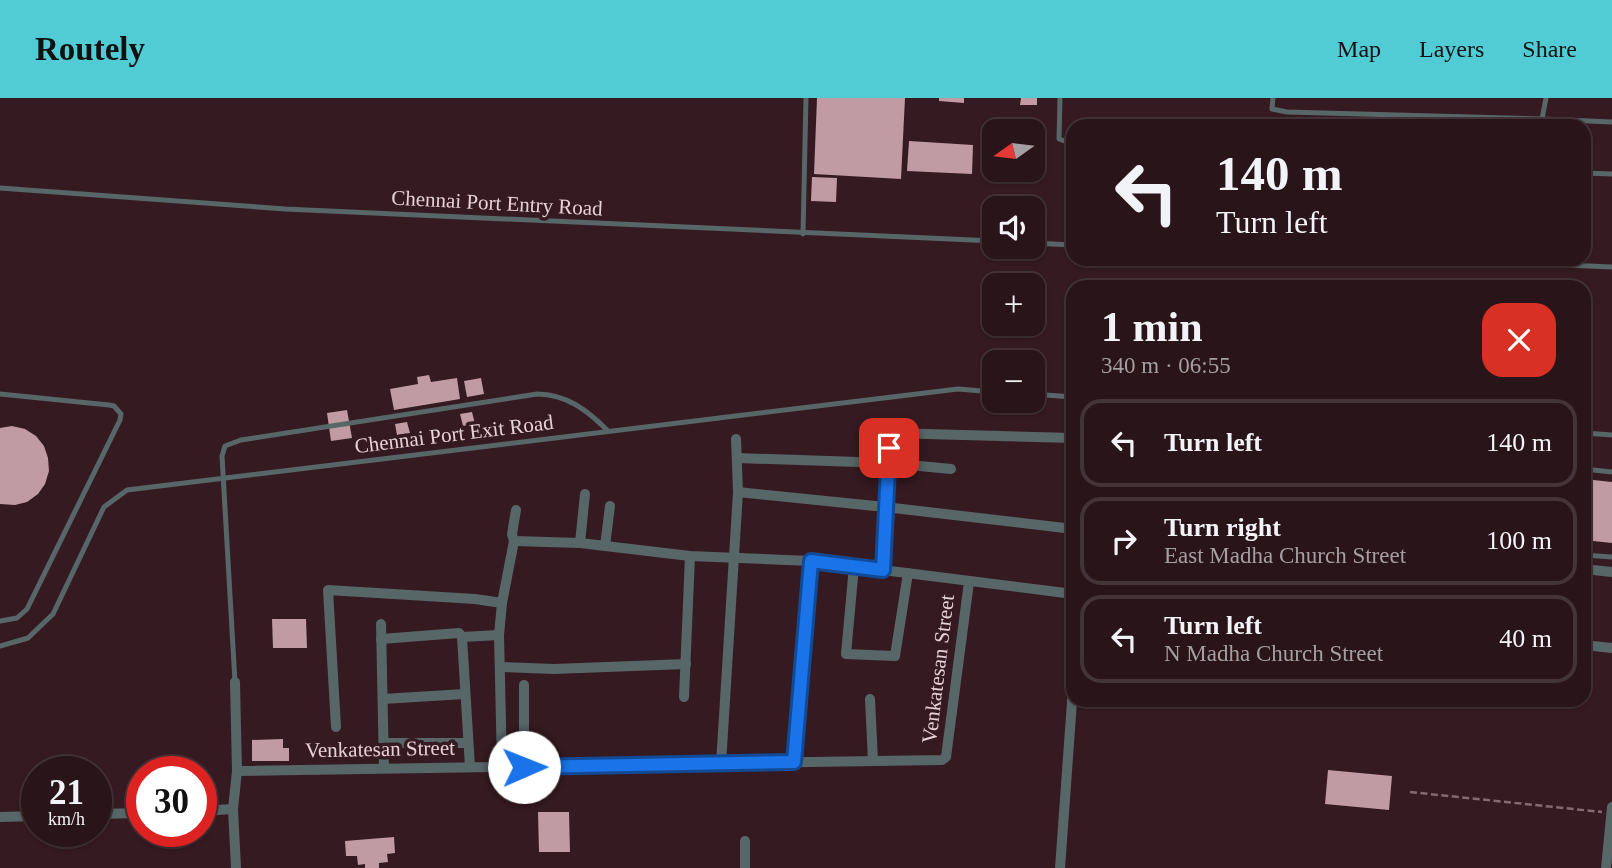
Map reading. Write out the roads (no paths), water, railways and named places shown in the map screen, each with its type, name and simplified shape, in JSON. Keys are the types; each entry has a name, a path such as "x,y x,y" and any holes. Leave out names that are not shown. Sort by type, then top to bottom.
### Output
{"street":[{"path":"883,570 890,433 1066,438"},
{"path":"721,764 738,492 736,439"},
{"path":"737,458 888,463 951,469"},
{"path":"738,492 1066,528"},
{"path":"580,543 585,494"},
{"path":"605,546 610,506"},
{"path":"502,767 499,635 514,541 512,534 516,510"},
{"path":"514,541 580,543 733,559 811,561 1066,593"},
{"path":"684,697 690,556"},
{"path":"794,762 811,561"},
{"path":"854,566 846,654 895,656 908,573"},
{"path":"1591,570 1612,572"},
{"name":"Venkatesan Street","path":"237,771 942,760 946,757 969,582"},
{"path":"336,727 328,590 502,603"},
{"path":"381,624 384,768"},
{"path":"381,639 458,634 499,635"},
{"path":"462,636 470,767"},
{"path":"1591,646 1612,648"},
{"path":"500,667 554,669 686,664"},
{"path":"235,682 237,771 233,809 236,868"},
{"path":"524,685 524,767"},
{"path":"383,699 464,694"},
{"path":"870,699 873,761"},
{"path":"1060,868 1072,707"},
{"path":"384,743 468,743"},
{"path":"1606,868 1612,807"},
{"path":"217,810 233,809"},
{"path":"0,817 21,816"},
{"path":"745,841 746,868"}],"lane":[{"path":"803,234 806,98"},
{"path":"1060,98 1059,139 1066,142"},
{"path":"1273,98 1272,109 1287,111 1542,119 1546,98"},
{"path":"1591,121 1612,122"},
{"path":"1591,173 1612,174"},
{"name":"Chennai Port Entry Road","path":"0,188 285,209 982,241"},
{"path":"1045,244 1066,245"},
{"path":"1588,266 1612,267"},
{"name":"Chennai Port Exit Road","path":"0,646 28,638 53,614 104,507 127,490 958,389 982,391"},
{"path":"0,394 109,405 114,406 121,414 27,609 17,618 0,621"},
{"path":"235,682 223,478 225,446 232,442 537,394 551,395 577,404 608,431"},
{"path":"1045,395 1066,396"},
{"path":"1591,434 1612,435"},
{"path":"1591,470 1612,472"},
{"path":"1591,556 1612,557"}]}
